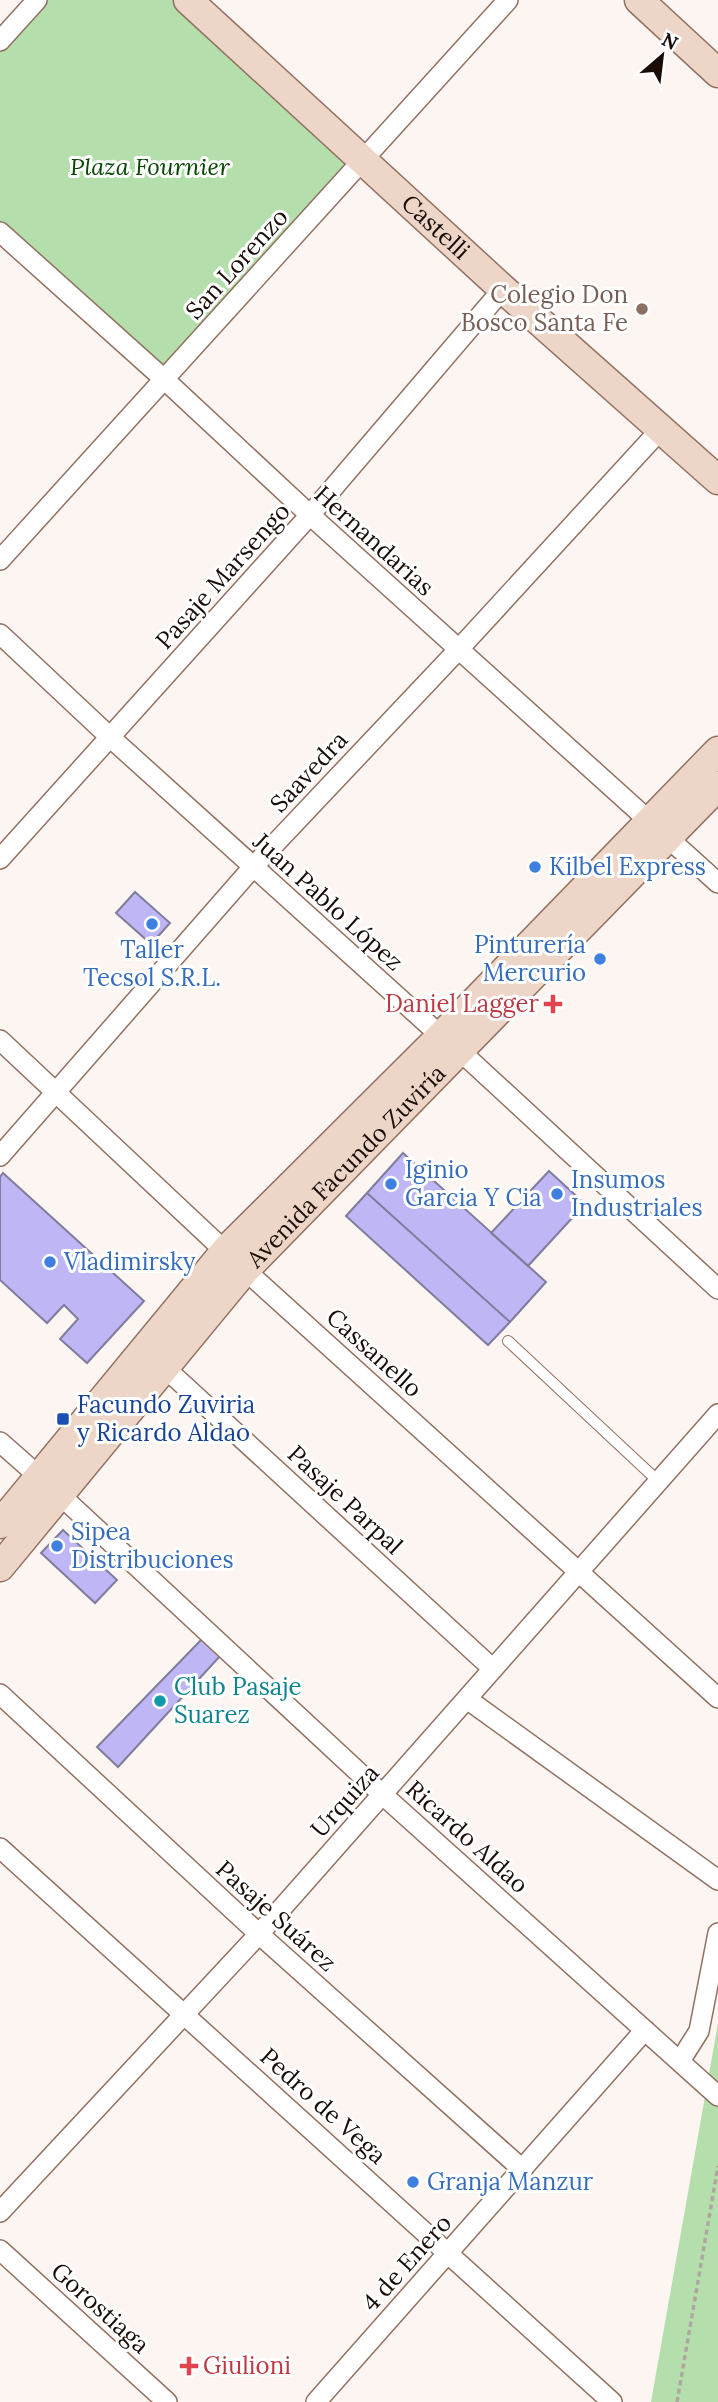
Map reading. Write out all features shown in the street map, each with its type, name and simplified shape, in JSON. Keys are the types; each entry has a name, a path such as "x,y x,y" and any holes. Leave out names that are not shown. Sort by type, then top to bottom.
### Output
{"main road":[{"name":"Castelli","path":"188,0 503,289 718,480"},
{"path":"639,0 718,73"},
{"name":"Avenida Facundo Zuviría","path":"0,1567 49,1485 236,1260 659,830 718,751"},
{"name":"Avenida Facundo Zuviría","path":"659,830 718,786"},
{"name":"Avenida Facundo Zuviría","path":"0,1524 49,1485 164,1367 236,1260"}],"street":[{"path":"0,41 37,0"},
{"name":"San Lorenzo","path":"0,560 508,0"},
{"name":"Hernandarias","path":"0,232 718,883"},
{"name":"Pasaje Marsengo","path":"0,859 310,515 503,289"},
{"name":"Saavedra","path":"0,1156 253,867 661,429"},
{"name":"Juan Pablo López","path":"0,634 718,1289"},
{"name":"Cassanello","path":"0,1040 236,1260 718,1698"},
{"name":"Pasaje Parpal","path":"164,1367 493,1669"},
{"name":"Urquiza","path":"0,2212 259,1934 718,1414"},
{"name":"Ricardo Aldao","path":"0,1442 383,1795 718,2096"},
{"name":"Pasaje Suárez","path":"0,1694 259,1934 523,2170"},
{"path":"467,1699 718,1881"},
{"name":"Pedro de Vega","path":"0,1848 612,2402"},
{"path":"680,2060 699,2031 718,1933"},
{"name":"4 de Enero","path":"316,2402 645,2030"},
{"name":"Gorostiaga","path":"0,2250 167,2402"}],"lane":[{"path":"508,1341 658,1481"}],"path":[{"path":"677,2402 718,2166"}],"green space":[{"name":"Plaza Fournier","path":"37,0 188,0 363,161 165,380 0,232 0,41"},
{"path":"718,2023 718,2402 651,2402"}],"building":[{"path":"135,892 170,923 151,944 116,913"},
{"path":"403,1153 546,1282 510,1322 367,1193"},
{"path":"549,1171 585,1204 528,1266 491,1233"},
{"path":"3,1173 144,1301 87,1363 60,1339 78,1319 64,1305 47,1323 0,1280 0,1177"},
{"path":"367,1193 510,1322 488,1345 346,1216"},
{"path":"63,1530 117,1580 95,1603 41,1553"},
{"name":"Club Pasaje Suarez","path":"203,1638 221,1655 118,1767 97,1747"}],"place":[{"name":"Colegio Don Bosco Santa Fe","path":"642,309"},
{"name":"Kilbel Express","path":"535,867"},
{"name":"Taller Tecsol S.R.L.","path":"152,924"},
{"name":"Pinturería Mercurio","path":"600,959"},
{"name":"Daniel Lagger","path":"553,1004"},
{"name":"Iginio Garcia Y Cia","path":"391,1184"},
{"name":"Insumos Industriales","path":"557,1194"},
{"name":"Vladimirsky","path":"50,1262"},
{"name":"Facundo Zuviria y Ricardo Aldao","path":"63,1419"},
{"name":"Sipea Distribuciones","path":"57,1546"},
{"name":"Club Pasaje Suarez","path":"160,1701"},
{"name":"Granja Manzur","path":"413,2182"},
{"name":"Giulioni","path":"189,2366"}]}
